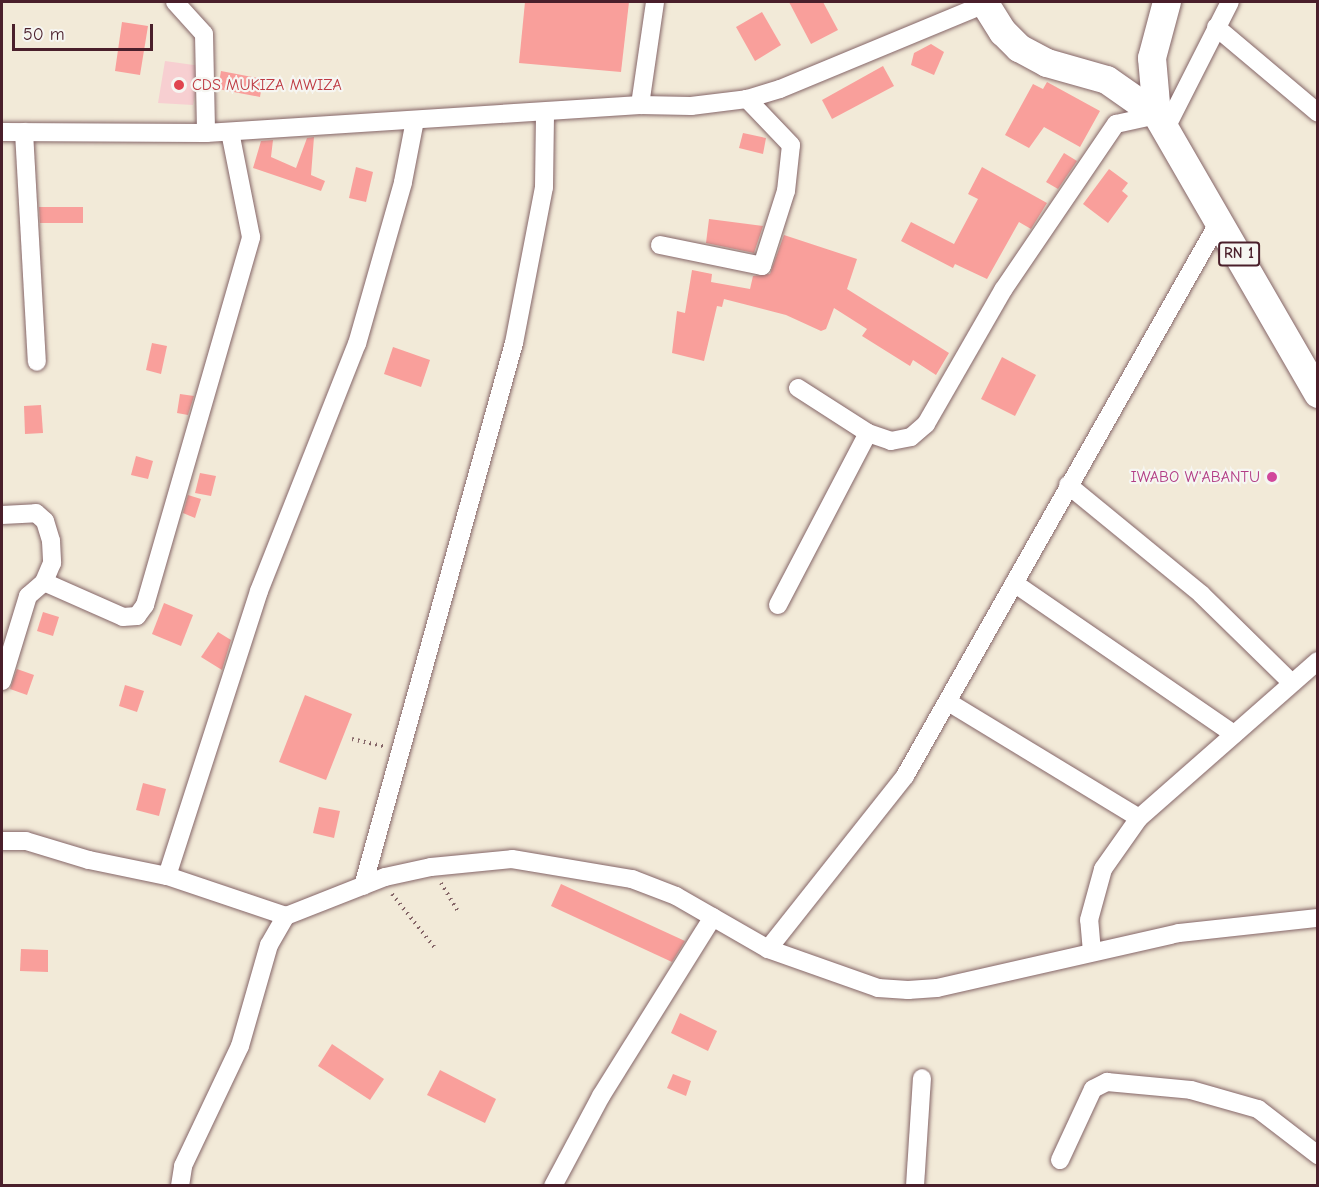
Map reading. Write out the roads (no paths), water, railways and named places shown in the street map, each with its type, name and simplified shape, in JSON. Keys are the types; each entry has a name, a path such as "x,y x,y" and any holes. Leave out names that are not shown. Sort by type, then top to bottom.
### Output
{"highway":[{"name":"RN 1","path":"1161,121 1152,58 1167,2"},
{"name":"RN 1","path":"985,3 1003,32 1019,48 1047,63 1107,80 1161,121 1220,220 1317,394"}],"street":[{"path":"175,2 204,34 206,133"},
{"path":"640,105 655,2"},
{"path":"798,388 868,433 891,441 911,437 926,424 1003,290 1116,124 1161,121 1230,2"},
{"path":"2,132 230,132 545,114 640,105 691,106 747,99 780,89 985,3"},
{"path":"1216,27 1317,113"},
{"path":"660,245 762,267 786,191 791,145 747,99"},
{"path":"363,886 514,343 544,188 545,114"},
{"path":"167,876 259,591 357,344 403,182 415,120"},
{"path":"24,132 37,362"},
{"path":"44,582 123,617 137,616 145,605 251,237 230,132"},
{"path":"768,949 905,776 950,704 1068,485 1220,220"},
{"path":"778,605 868,433"},
{"path":"1068,485 1201,594 1292,683"},
{"path":"2,515 36,513 45,521 52,563 44,582 28,596 2,681"},
{"path":"1014,583 1234,734"},
{"path":"1092,952 1089,920 1103,869 1138,818 1317,661"},
{"path":"950,704 1138,818"},
{"path":"2,841 26,841 89,860 167,876 286,916"},
{"path":"180,1185 183,1166 240,1046 269,945 286,916 385,877 431,867 512,859 561,865 632,879 714,917 768,949 878,988 908,990 937,988 1179,933 1317,918"},
{"path":"553,1185 601,1096 714,917"},
{"path":"915,1185 922,1078"},
{"path":"1060,1160 1093,1089 1107,1082 1191,1090 1258,1109 1317,1155"}],"place":[{"name":"CDS MUKIZA MWIZA","path":"179,85"},
{"name":"IWABO W'ABANTU","path":"1272,477"}]}
